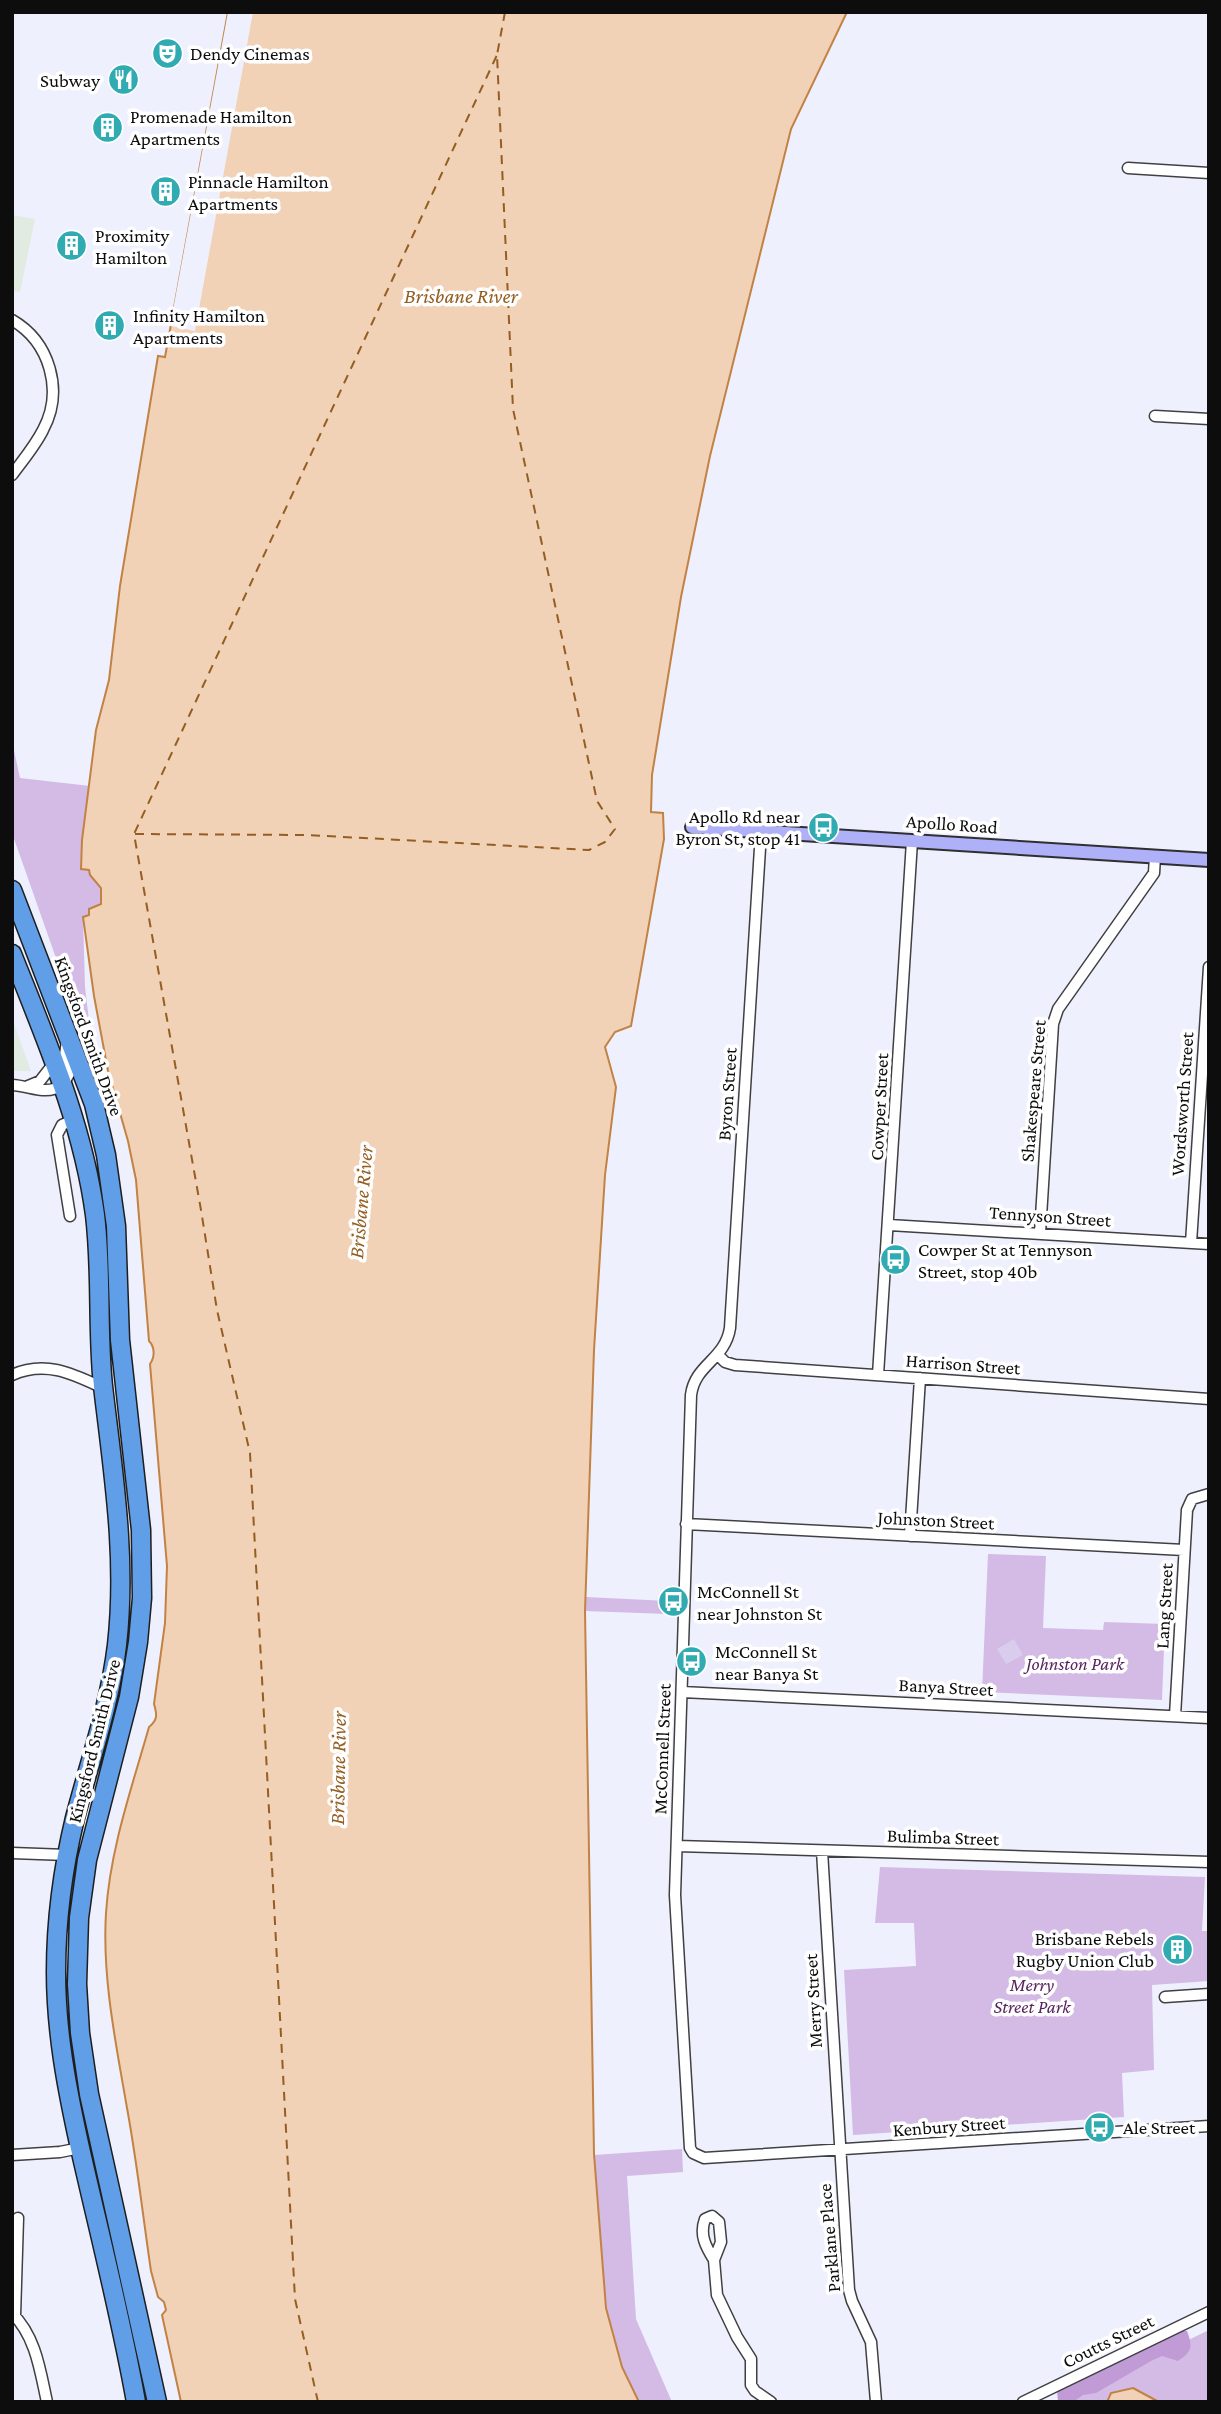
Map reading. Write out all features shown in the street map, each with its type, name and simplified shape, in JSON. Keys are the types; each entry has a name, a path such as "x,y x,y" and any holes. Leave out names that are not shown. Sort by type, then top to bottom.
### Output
{"highway":[{"name":"Kingsford Smith Drive","path":"12,890 68,1032 93,1104 111,1179 116,1226 121,1361 138,1506 142,1567 139,1632 125,1718 93,1834 83,1889 77,1949 78,2009 84,2064 96,2127 157,2402"},
{"name":"Kingsford Smith Drive","path":"12,954 75,1119 89,1176 96,1221 101,1364 119,1518 120,1615 107,1703 67,1855 58,1924 56,1993 64,2071 136,2402"}],"street":[{"path":"1128,168 1209,173"},
{"path":"12,475 43,431 53,394 53,381 44,351 36,339 15,322"},
{"path":"1155,416 1209,419"},
{"name":"Apollo Road","path":"692,827 1209,860"},
{"name":"Byron Street","path":"718,1355 726,1344 731,1315 761,832"},
{"name":"Cowper Street","path":"878,1375 912,841"},
{"name":"Shakespeare Street","path":"1041,1233 1053,1024 1058,1009 1154,873 1155,856"},
{"name":"Wordsworth Street","path":"1191,1243 1209,967"},
{"path":"12,1085 28,1086 41,1092 63,1086 70,1072 65,1055 68,1032"},
{"path":"28,1086 40,1081 54,1063"},
{"path":"70,1216 57,1135 62,1125 75,1119"},
{"name":"Tennyson Street","path":"889,1225 1209,1244"},
{"name":"Harrison Street","path":"718,1355 735,1366 1209,1399"},
{"name":"McConnell Street","path":"693,2153 689,2142 675,1925 686,1524 692,1386 696,1377 718,1355"},
{"path":"80,1375 101,1364"},
{"path":"12,1375 41,1367 80,1375 103,1388"},
{"path":"910,1536 920,1378"},
{"name":"Lang Street","path":"1175,1716 1187,1510 1192,1499 1209,1494"},
{"name":"Johnston Street","path":"686,1524 1184,1550"},
{"name":"Banya Street","path":"682,1692 1209,1718"},
{"name":"Bulimba Street","path":"677,1846 1209,1862"},
{"name":"Merry Street","path":"822,1850 839,2150"},
{"path":"12,1853 67,1855"},
{"path":"1165,1997 1209,1994"},
{"name":"Kenbury Street","path":"693,2153 704,2158 1209,2126"},
{"path":"12,2155 80,2148"},
{"name":"Parklane Place","path":"839,2150 849,2290 871,2342 876,2402"},
{"path":"18,2218 14,2315 31,2338 47,2402"},
{"path":"714,2260 717,2295 751,2359 751,2385 771,2402"},
{"name":"Coutts Street","path":"1023,2402 1209,2312"}],"shaded area":[{"path":"12,215 35,219 20,292 12,291"},
{"path":"12,1018 31,1071 12,1071"},
{"path":"1014,1639 1023,1655 1006,1664 997,1649"},
{"path":"1179,2331 1187,2331 1190,2345 1189,2352 1178,2361 1162,2356 1096,2393 1083,2395 1073,2402 1058,2402 1057,2390"}],"green space":[{"path":"12,741 20,778 90,786 82,869 89,870 101,888 101,904 89,909 90,915 83,917 85,987 90,1029 69,995 12,833"},
{"name":"Johnston Park","path":"988,1554 1046,1556 1043,1628 1103,1630 1104,1622 1165,1624 1162,1700 982,1692"},
{"path":"586,1597 668,1601 667,1614 585,1611"},
{"name":"Merry Street Park","path":"880,1867 1205,1877 1202,1931 1209,1931 1209,1981 1152,1985 1154,2070 1122,2073 1124,2117 853,2135 844,1970 916,1966 914,1923 875,1923"},
{"path":"682,2149 683,2172 627,2176 636,2319 672,2402 639,2402 622,2367 606,2308 594,2155"},
{"path":"1209,2330 1209,2402 1060,2402"}],"water":[{"name":"Brisbane River","path":"228,12 847,12 791,129 710,456 681,597 652,775 651,812 663,813 664,839 631,1026 615,1032 605,1047 616,1087 605,1175 594,1350 585,1611 594,2154 606,2308 622,2367 639,2402 181,2402 162,2315 166,2310 164,2302 158,2297 151,2271 111,2011 105,1937 108,1889 117,1842 149,1727 156,1717 154,1704 165,1623 167,1566 150,1364 154,1352 149,1341 136,1180 108,1071 83,917 89,915 89,909 101,904 101,888 89,870 81,869 82,840 96,730 109,680 120,586 158,356 165,357"},
{"path":"1133,2388 1159,2402 1107,2402 1111,2393"}],"pier":[{"path":"228,12 253,12 195,331 170,326"}],"ferry route":[{"path":"135,834 307,835 589,850 605,842 615,829 597,801 513,409 497,55 505,12"},
{"path":"318,2402 295,2299 250,1453 217,1310 134,834 497,55"}],"place":[{"name":"Dendy Cinemas","path":"167,53"},
{"name":"Subway","path":"123,80"},
{"name":"Promenade Hamilton Apartments","path":"107,127"},
{"name":"Pinnacle Hamilton Apartments","path":"165,192"},
{"name":"Proximity Hamilton","path":"72,246"},
{"name":"Infinity Hamilton Apartments","path":"110,326"},
{"name":"Apollo Rd near Byron St, stop 41","path":"823,827"},
{"name":"Cowper St at Tennyson Street, stop 40b","path":"895,1260"},
{"name":"McConnell St near Johnston St","path":"674,1602"},
{"name":"McConnell St near Banya St","path":"692,1662"},
{"name":"Brisbane Rebels Rugby Union Club","path":"1177,1949"},
{"name":"Ale Street","path":"1100,2127"}]}
